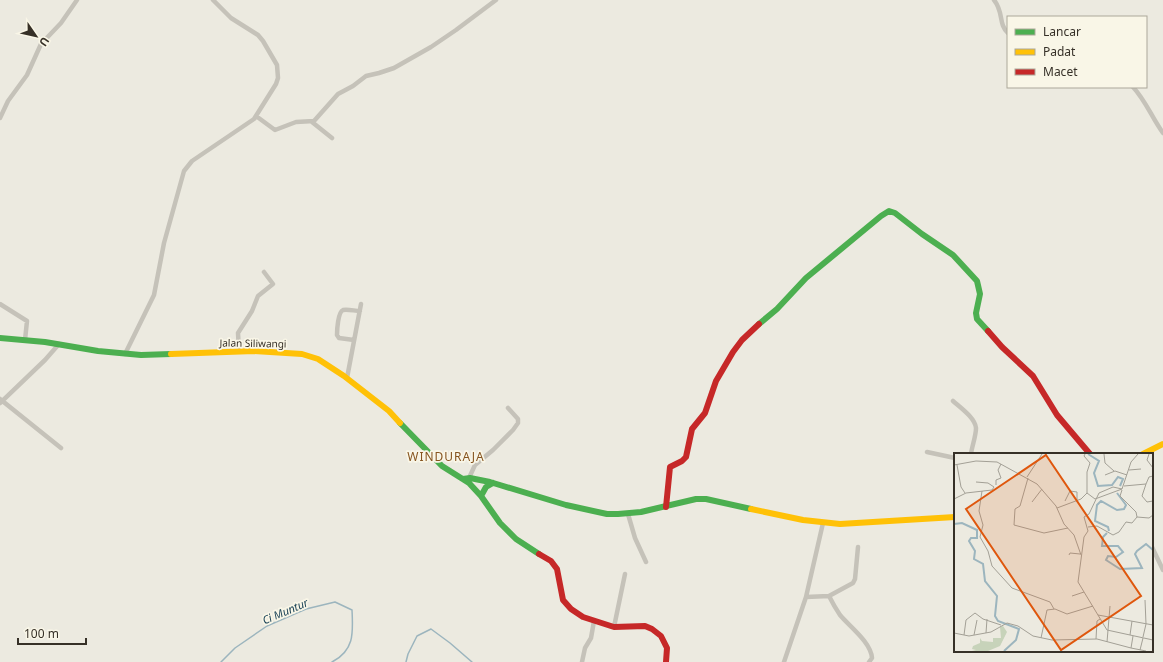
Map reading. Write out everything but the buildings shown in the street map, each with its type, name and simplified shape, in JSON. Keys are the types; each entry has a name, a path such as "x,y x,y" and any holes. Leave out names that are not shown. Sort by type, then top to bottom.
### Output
{"main road":[{"path":"666,507 670,467 686,457 692,429 705,413 716,381 737,346 753,329 777,309 806,278 889,211 947,251 964,266 977,281 979,284 980,294 976,313 977,319 1002,347 1033,376 1057,415 1089,453"},
{"name":"Jalan Siliwangi","path":"0,338 152,356 239,351 309,356 325,362 347,378 389,411 442,466 466,478"},
{"path":"1145,453 1163,444"},
{"path":"466,478 493,483 542,498 606,514 628,514 666,507 696,499 706,499 823,523 840,524 954,517"},
{"path":"466,478 482,496 500,523 516,539 545,557 554,565 559,575 563,600 566,604 577,614 614,627 645,626 652,629 661,636 667,648 666,662"},
{"path":"482,496 486,487 493,483"}],"street":[{"path":"0,118 8,101 27,74 41,44 61,22 77,0"},
{"path":"125,354 154,295 163,248 184,171 192,161 256,116 276,84 278,78 277,65 261,38 231,18 213,0"},
{"path":"256,116 275,130 296,122 312,122 317,119 338,94 353,86 366,76 394,68 431,47 496,0"},
{"path":"994,0 1000,8 1003,28 1007,32"},
{"path":"1134,88 1143,99 1163,133"},
{"path":"312,122 332,138"},
{"path":"239,351 237,336 238,332 252,311 258,296 273,284 264,272"},
{"path":"0,304 27,321 25,340"},
{"path":"347,378 361,304"},
{"path":"354,340 339,338 337,336 340,316 345,310 360,311"},
{"path":"59,344 45,360 1,401 61,448"},
{"path":"953,401 969,416 975,425 971,453"},
{"path":"466,478 475,464 493,450 518,423 518,419 508,408"},
{"path":"927,452 954,458"},
{"path":"628,514 635,538 646,562"},
{"path":"784,662 806,597 823,523"},
{"path":"806,597 829,596 854,582 858,547"},
{"path":"1153,549 1163,570"},
{"path":"614,627 625,574"},
{"path":"829,596 838,612 857,632 871,652 872,658 869,662"},
{"path":"582,662 585,648 591,638 594,621"}],"waterway":[{"name":"Ci Muntur","path":"221,662 235,648 267,626 306,609 335,602 352,610 353,626 349,646 340,657 332,662"},
{"name":"Ci Muntur","path":"406,662 408,654 417,636 431,629 472,662"}],"traffic: fast":[{"path":"759,324 777,309 806,278 889,211 895,213 953,255 977,281 980,294 976,313 977,319 988,331"},
{"path":"0,338 45,342 98,351 141,355 171,354"},
{"path":"400,423 442,466 469,483 481,496 500,523 516,539 539,554"},
{"path":"463,479 470,478 490,482 566,505 607,514 641,512 696,499 706,499 751,509"},
{"path":"481,496 486,487 493,483"}],"traffic: slow":[{"path":"171,354 254,351 302,354 318,359 344,376 389,411 400,423"},
{"path":"1145,453 1163,444"},
{"path":"751,509 803,520 840,524 954,517"}],"traffic: jam":[{"path":"666,507 670,467 682,461 686,457 692,429 705,413 716,381 742,340 759,324"},
{"path":"988,331 1002,347 1033,376 1057,415 1089,453"},
{"path":"539,554 551,561 557,569 563,600 571,609 583,617 614,627 645,626 652,629 661,636 667,648 666,662"}],"district":[{"name":"WINDURAJA","path":"446,456"}]}
